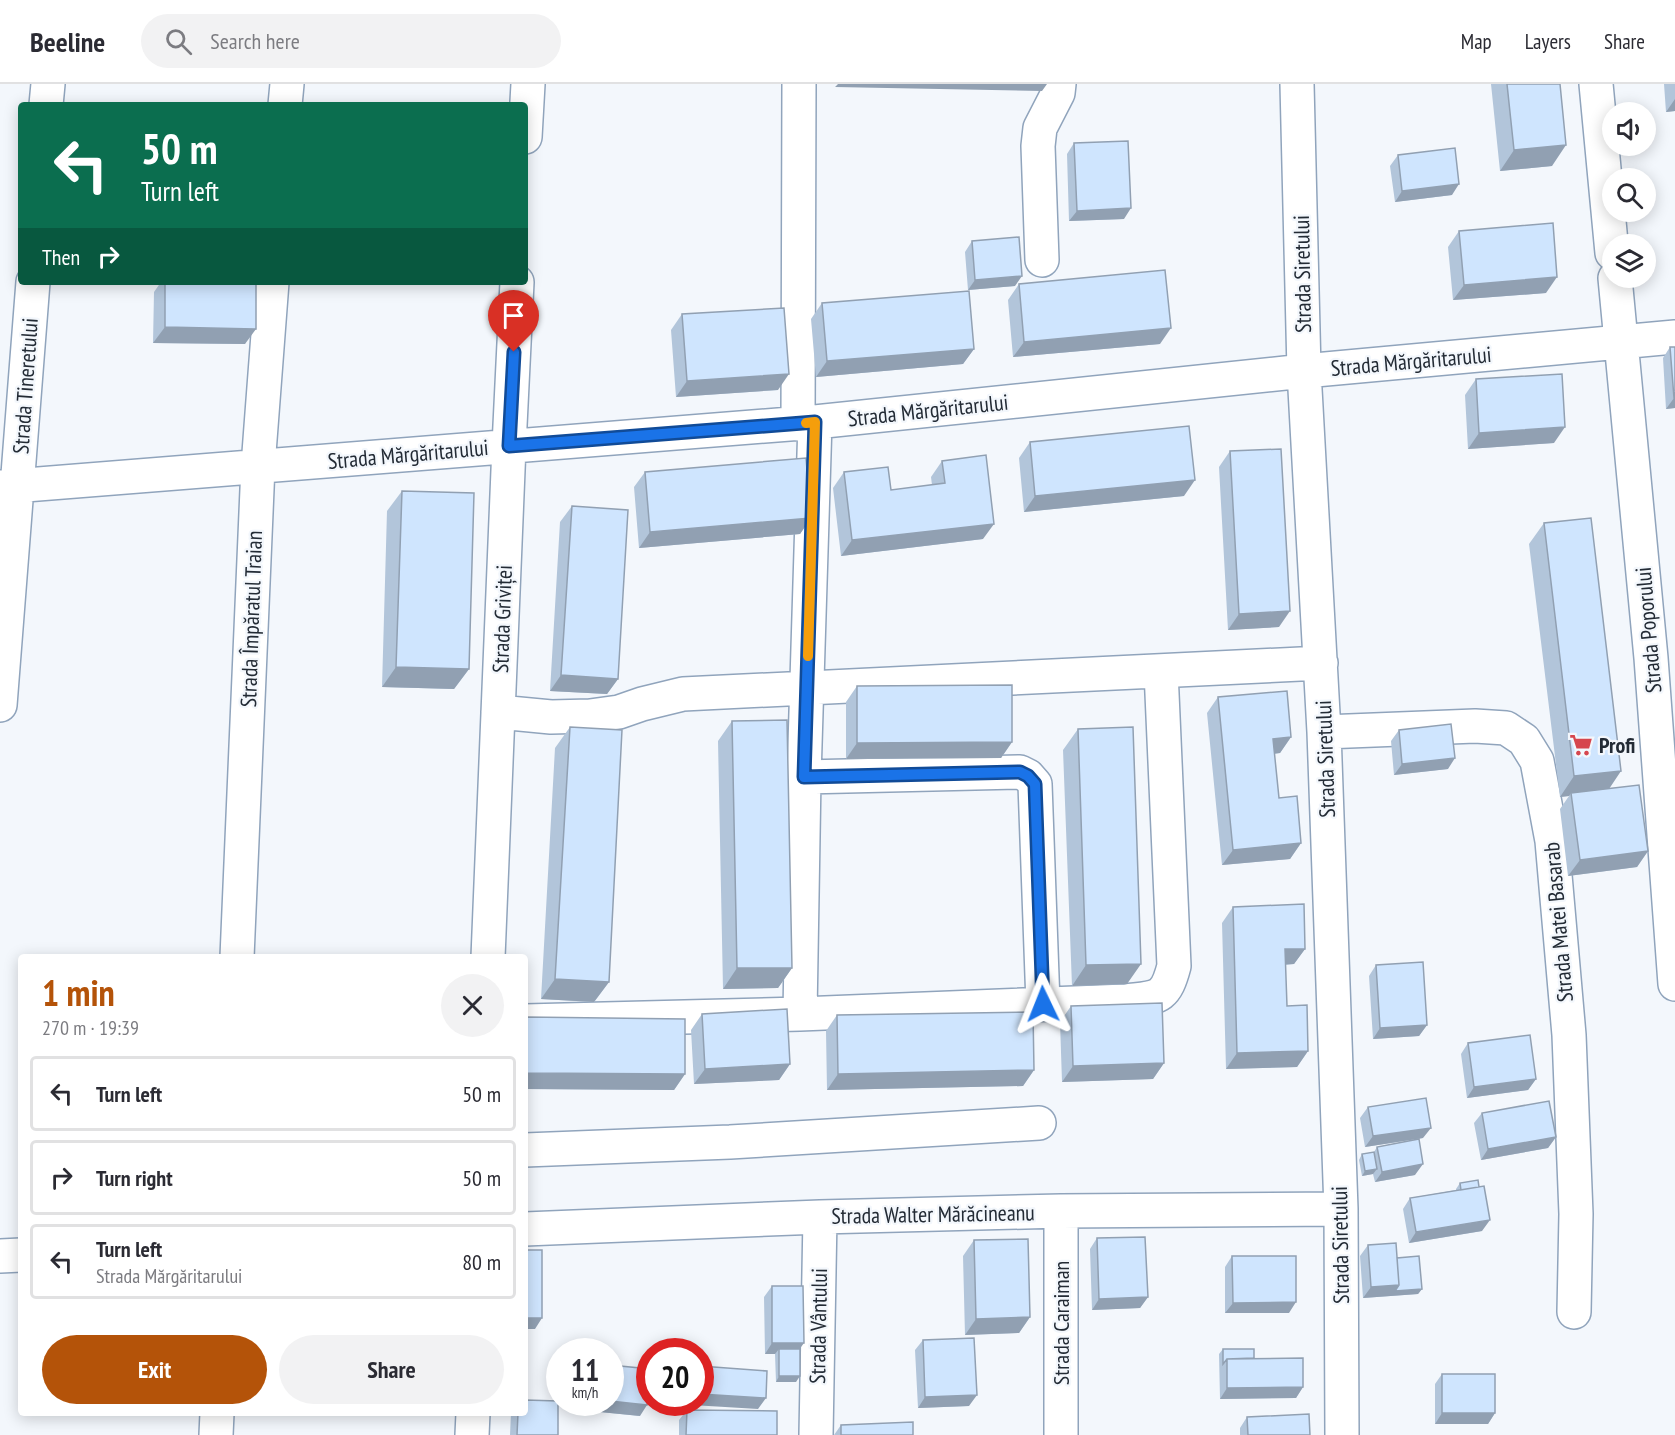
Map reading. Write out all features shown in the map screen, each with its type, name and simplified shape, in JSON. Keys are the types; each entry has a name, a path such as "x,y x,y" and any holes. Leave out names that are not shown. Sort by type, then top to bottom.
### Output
{"street":[{"path":"46,102 48,84"},
{"path":"285,102 287,84"},
{"path":"527,102 528,84"},
{"path":"799,84 806,423 807,687 800,1014"},
{"path":"1042,260 1039,137 1040,128 1056,99 1059,84"},
{"name":"Strada Siretului","path":"1297,84 1305,371 1324,732 1341,1209 1342,1435"},
{"path":"1596,84 1610,234"},
{"name":"Strada Tineretului","path":"0,705 9,486 33,285"},
{"name":"Strada Împăratul Traian","path":"237,954 258,466 272,285"},
{"name":"Strada Griviței","path":"488,954 517,285"},
{"name":"Strada Poporului","path":"1616,288 1621,342 1663,656 1675,984"},
{"name":"Strada Mărgăritarului","path":"9,486 806,423 1305,371 1675,337"},
{"path":"498,712 551,717 590,716 619,712 683,694 1321,663"},
{"path":"528,1021 800,1014 1154,997 1168,987 1174,966 1161,671"},
{"name":"Strada Matei Basarab","path":"1324,732 1475,726 1506,728 1524,740 1537,760 1552,841 1569,1035 1576,1214 1574,1312"},
{"path":"804,777 1020,772 1028,776 1035,784 1043,1004"},
{"path":"528,1150 730,1143 1039,1123"},
{"name":"Strada Walter Mărăcineanu","path":"528,1229 820,1217 1060,1211 1341,1209"},
{"name":"Strada Caraiman","path":"1060,1211 1061,1435"},
{"name":"Strada Vântului","path":"816,1435 820,1217"},
{"path":"0,1256 18,1255"},
{"path":"216,1435 217,1416"},
{"path":"472,1435 473,1416"}],"building":[{"path":"1507,84 1560,84 1566,145 1514,150"},
{"path":"1128,141 1131,208 1077,211 1074,143"},
{"path":"1455,148 1459,184 1402,191 1398,155"},
{"path":"1553,223 1557,277 1464,285 1459,231"},
{"path":"1019,237 1022,276 975,280 972,241"},
{"path":"1165,270 1171,328 1024,342 1019,284"},
{"path":"165,285 256,285 256,329 165,327"},
{"path":"969,291 974,349 827,361 822,303"},
{"path":"784,308 789,374 687,381 682,314"},
{"path":"1670,347 1675,347 1675,398 1674,398"},
{"path":"1562,374 1565,427 1479,433 1476,379"},
{"path":"1189,426 1195,480 1035,496 1030,442"},
{"path":"1281,449 1290,611 1239,614 1230,451"},
{"path":"986,455 994,524 852,540 844,472 888,467 891,490 945,483 942,461"},
{"path":"806,458 811,518 650,532 645,472"},
{"path":"402,491 474,493 469,669 396,667"},
{"path":"572,506 628,510 618,679 561,675"},
{"path":"1591,518 1621,771 1574,776 1544,523"},
{"path":"1012,685 1012,742 857,743 857,686"},
{"path":"1287,691 1291,737 1273,739 1279,798 1297,796 1301,843 1233,850 1218,697"},
{"path":"787,720 792,968 737,968 732,721"},
{"path":"1451,724 1455,758 1402,764 1399,730"},
{"path":"570,727 622,730 609,982 555,979"},
{"path":"1133,727 1141,964 1086,965 1078,729"},
{"path":"1639,785 1648,851 1580,860 1571,793"},
{"path":"1304,904 1305,949 1285,949 1287,1006 1307,1005 1308,1051 1237,1053 1233,907"},
{"path":"1423,962 1427,1025 1380,1028 1376,965"},
{"path":"1162,1003 1164,1063 1073,1066 1071,1006"},
{"path":"787,1009 790,1064 705,1069 702,1014"},
{"path":"1033,1012 1034,1070 838,1074 837,1015"},
{"path":"528,1017 685,1019 685,1074 528,1073"},
{"path":"1530,1035 1536,1079 1474,1087 1468,1043"},
{"path":"1426,1098 1431,1128 1373,1136 1368,1107"},
{"path":"1549,1101 1556,1137 1488,1149 1482,1113"},
{"path":"1419,1139 1423,1164 1382,1172 1377,1147"},
{"path":"1374,1152 1377,1169 1365,1171 1362,1154"},
{"path":"1478,1180 1479,1187 1461,1190 1460,1183"},
{"path":"1484,1186 1490,1220 1416,1232 1410,1198"},
{"path":"1145,1237 1148,1297 1099,1299 1097,1238"},
{"path":"1028,1239 1030,1317 976,1319 974,1240"},
{"path":"1396,1243 1399,1285 1371,1287 1368,1245"},
{"path":"528,1250 542,1250 542,1318 528,1318"},
{"path":"1232,1256 1296,1256 1296,1302 1233,1303"},
{"path":"1419,1256 1422,1289 1395,1291 1399,1285 1397,1258"},
{"path":"772,1286 803,1286 804,1343 772,1343"},
{"path":"974,1338 977,1395 925,1397 923,1340"},
{"path":"779,1349 800,1349 800,1376 779,1376"},
{"path":"1223,1349 1254,1349 1254,1358 1227,1359 1223,1364"},
{"path":"1303,1358 1303,1387 1227,1388 1227,1359"},
{"path":"624,1366 636,1368 636,1404 624,1403"},
{"path":"714,1367 767,1371 766,1398 714,1395"},
{"path":"1442,1374 1495,1374 1495,1413 1442,1413"},
{"path":"528,1400 546,1401 546,1416 558,1416 558,1435 517,1435 518,1416 528,1416"},
{"path":"714,1410 777,1411 777,1435 686,1435 687,1416 714,1416"},
{"path":"1309,1414 1310,1435 1248,1435 1247,1417"},
{"path":"913,1422 913,1435 841,1435 841,1425"}],"slow traffic":[{"path":"806,423 815,422 808,656"}],"place":[{"name":"Profi","path":"1581,745"}],"route":[{"path":"514,352 509,446 815,422 804,777 1020,772 1028,776 1035,784 1043,1004"}]}
